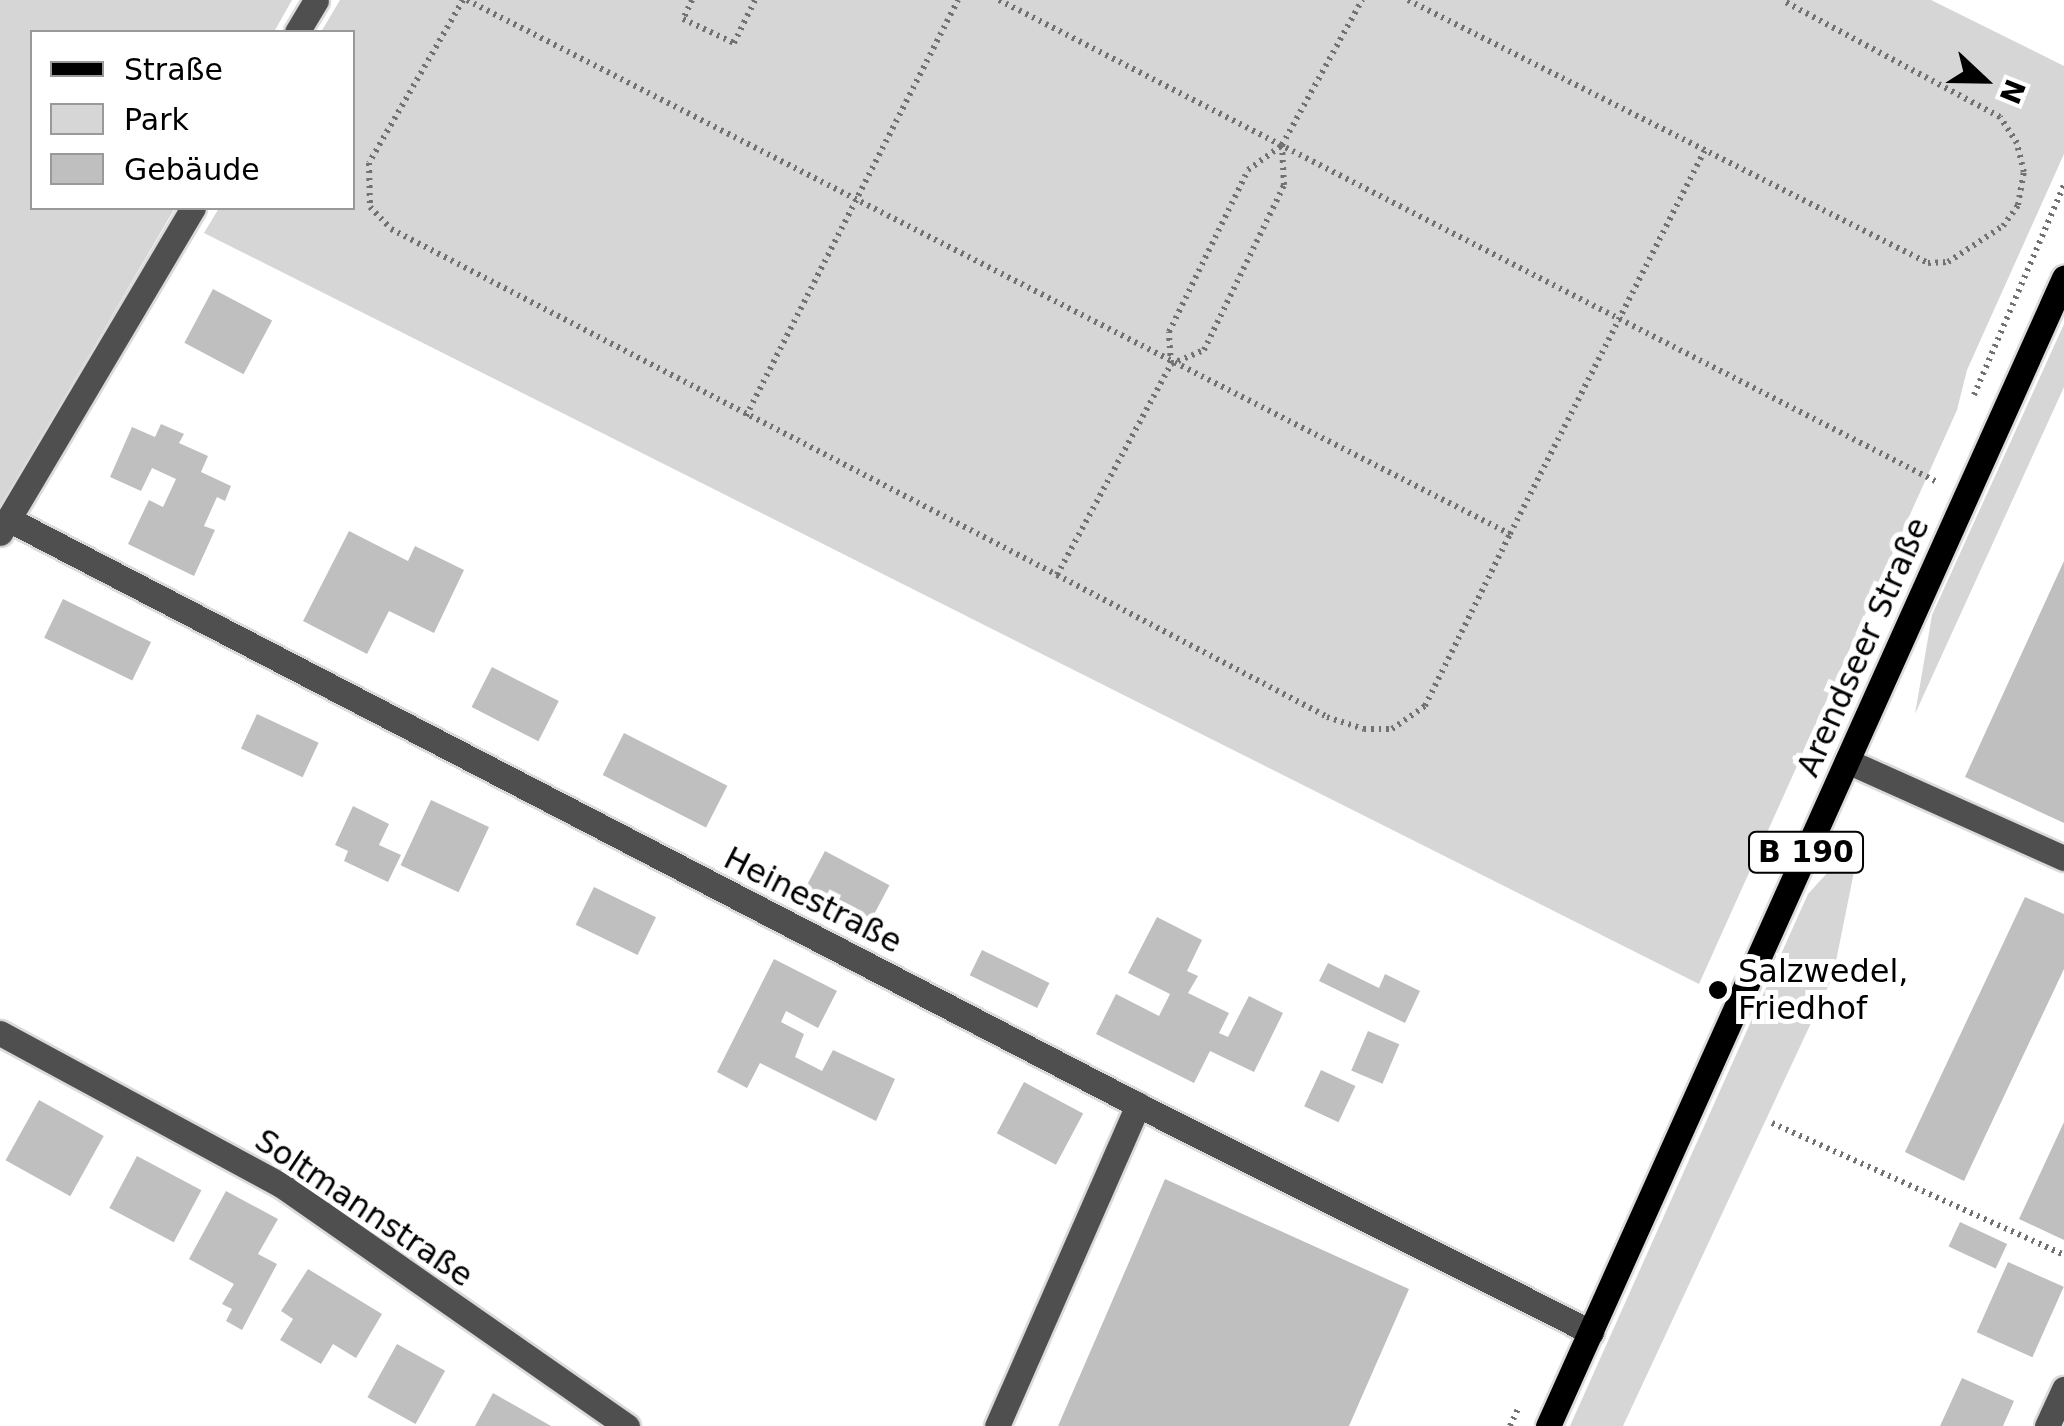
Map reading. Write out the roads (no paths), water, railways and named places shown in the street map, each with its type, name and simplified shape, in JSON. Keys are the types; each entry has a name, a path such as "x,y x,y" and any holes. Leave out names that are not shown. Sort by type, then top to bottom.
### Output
{"main road":[{"name":"Arendseer Straße","path":"1548,1426 2064,278"}],"street":[{"path":"297,30 316,0"},
{"path":"4,526 192,210"},
{"name":"Heinestraße","path":"4,526 1591,1332"},
{"path":"1847,761 2064,858"},
{"name":"Soltmannstraße","path":"0,1033 282,1184 627,1426"},
{"path":"997,1426 1138,1105"},
{"path":"2047,1426 2064,1389"}],"place":[{"name":"Salzwedel, Friedhof","path":"1718,990"}]}
